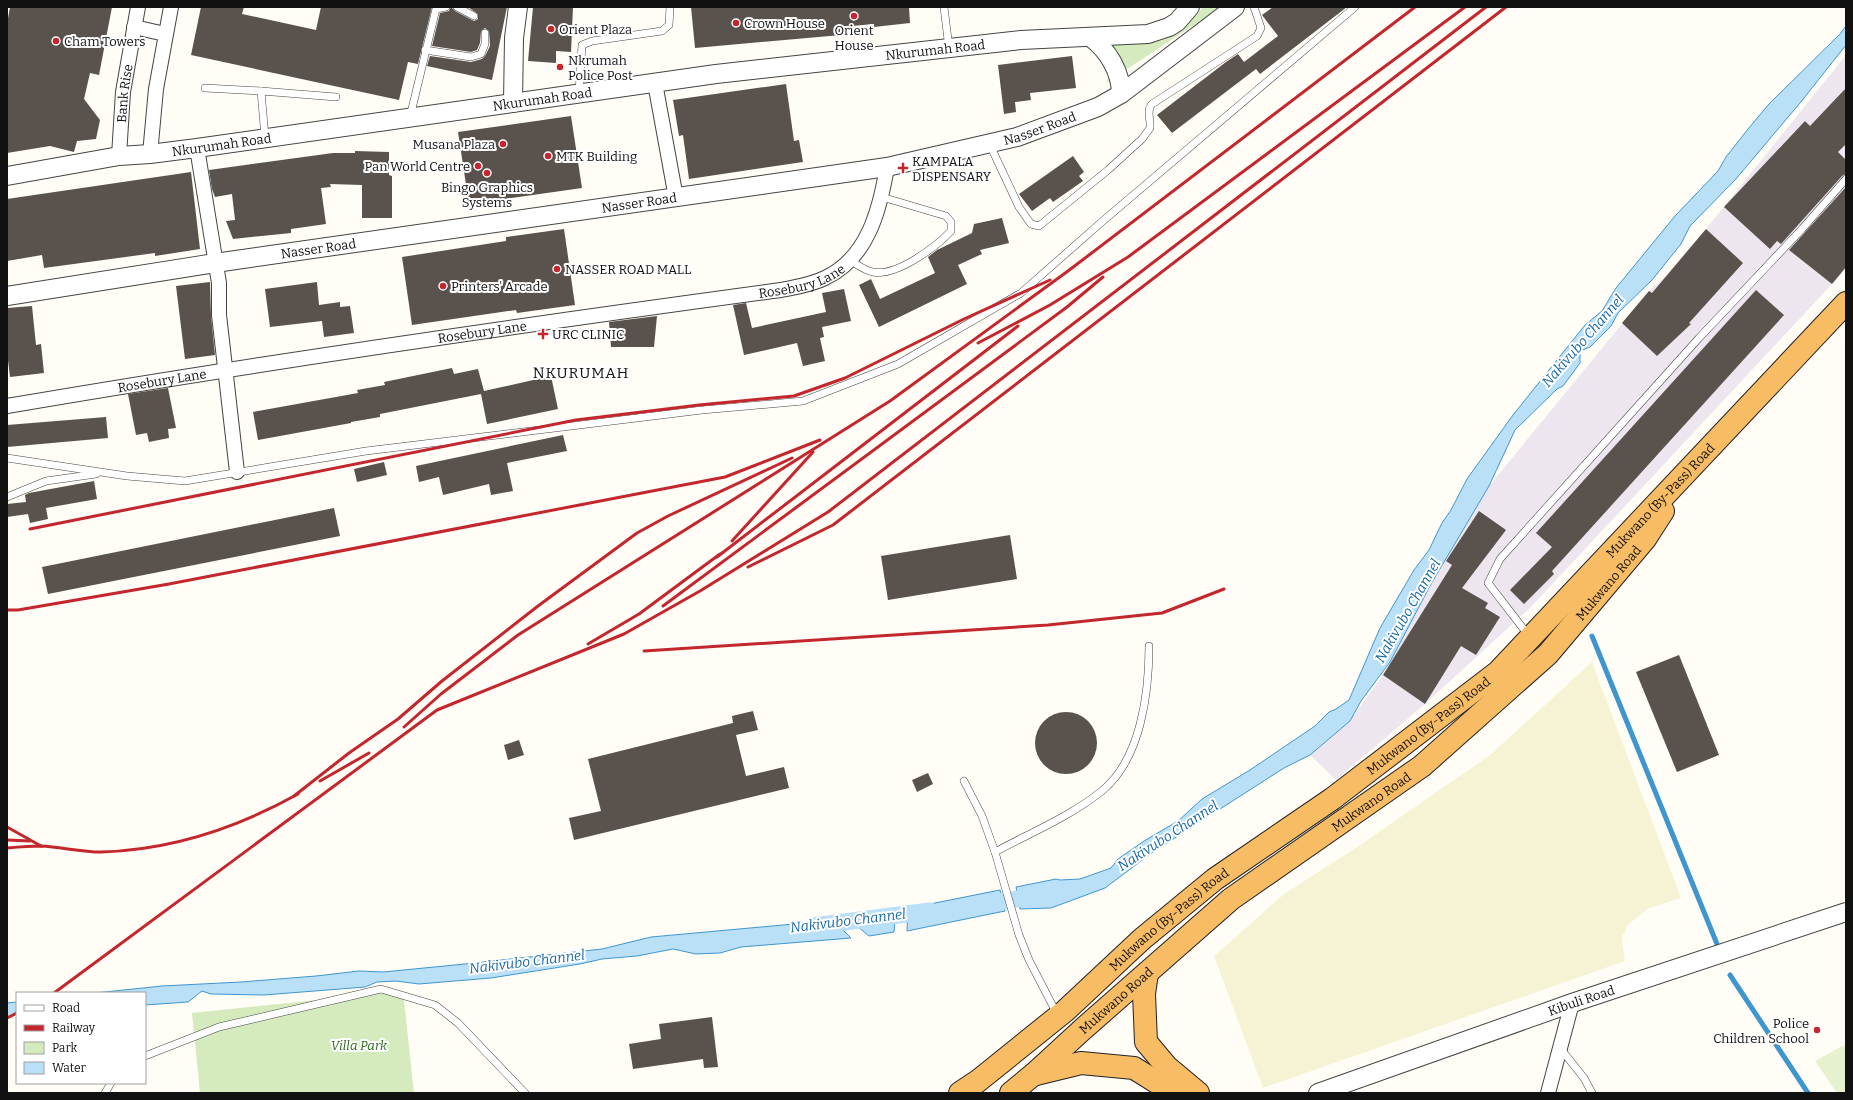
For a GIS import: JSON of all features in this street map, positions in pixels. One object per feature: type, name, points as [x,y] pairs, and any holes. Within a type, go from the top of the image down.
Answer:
[{"type":"highway","name":"Mukwano (By-Pass) Road","points":[[960,1093],[978,1081],[1058,1016],[1142,940],[1215,879],[1332,799],[1498,672],[1846,303]]},
{"type":"highway","name":"Mukwano Road","points":[[1011,1093],[1231,899],[1422,766],[1548,654],[1645,539],[1689,469]]},
{"type":"highway","points":[[1147,973],[1144,994],[1146,1042],[1167,1067],[1198,1093]]},
{"type":"highway","points":[[1034,1074],[1081,1062],[1134,1068],[1174,1093]]},
{"type":"street","name":"Bank Rise","points":[[119,156],[123,92],[138,7]]},
{"type":"street","points":[[150,154],[156,89],[171,7]]},
{"type":"street","points":[[513,103],[514,38],[518,7]]},
{"type":"street","name":"Nkurumah Road","points":[[7,176],[119,156],[197,148],[265,137],[716,74],[1021,40],[1090,37],[1159,31],[1177,22],[1190,7]]},
{"type":"street","name":"Nasser Road","points":[[7,296],[215,263],[887,167],[990,144],[1017,137],[1098,107],[1121,94],[1234,7]]},
{"type":"street","points":[[134,27],[165,34]]},
{"type":"street","points":[[1090,37],[1104,50],[1115,68],[1120,81],[1121,94]]},
{"type":"street","points":[[655,83],[676,198]]},
{"type":"street","points":[[197,148],[219,283],[219,315],[237,472]]},
{"type":"street","name":"Rosebury Lane","points":[[7,406],[225,370],[573,318],[781,290],[808,284],[825,278],[841,269],[851,261],[859,251],[873,224],[882,197],[887,167]]},
{"type":"street","name":"Kibuli Road","points":[[1318,1093],[1572,1003],[1846,912]]},
{"type":"street","points":[[1548,1093],[1572,1003]]},
{"type":"lane","points":[[410,117],[436,9],[446,7]]},
{"type":"lane","points":[[457,7],[474,16]]},
{"type":"lane","points":[[579,94],[582,45],[592,41],[662,31],[669,25],[670,7]]},
{"type":"lane","points":[[944,7],[949,48]]},
{"type":"lane","points":[[990,144],[1019,207],[1031,224],[1039,226],[1105,173],[1142,139],[1150,128],[1149,107],[1152,104],[1257,36],[1261,28],[1254,7]]},
{"type":"lane","points":[[7,458],[104,473],[185,480],[374,450],[702,410],[803,401],[898,364],[1021,293],[1355,7]]},
{"type":"lane","points":[[425,50],[471,57],[480,54],[485,44],[485,33]]},
{"type":"lane","points":[[206,88],[336,97]]},
{"type":"lane","points":[[261,92],[265,137]]},
{"type":"lane","points":[[1531,637],[1488,583],[1500,559],[1699,338],[1802,229],[1846,179]]},
{"type":"lane","points":[[851,261],[874,272],[887,273],[903,266],[942,241],[951,231],[951,222],[946,216],[882,197]]},
{"type":"lane","points":[[7,498],[46,481],[104,473]]},
{"type":"lane","points":[[995,852],[1082,804],[1104,789],[1121,770],[1138,734],[1146,694],[1149,646]]},
{"type":"lane","points":[[964,781],[982,816],[995,852],[1018,935],[1029,960],[1058,1016]]},
{"type":"lane","points":[[146,1056],[219,1027],[381,989],[435,1005],[458,1023],[525,1093]]},
{"type":"lane","points":[[1560,1048],[1584,1078],[1592,1093]]},
{"type":"lane","points":[[105,1093],[110,1084]]},
{"type":"shaded area","points":[[1846,55],[1846,269],[1531,607],[1425,704],[1336,780],[1310,755],[1350,721],[1383,675],[1431,584],[1489,486],[1649,291],[1666,276],[1706,229]]},
{"type":"shaded area","points":[[1592,662],[1681,898],[1647,909],[1628,925],[1622,937],[1625,961],[1263,1088],[1214,956],[1284,894],[1360,845],[1490,755]]},
{"type":"green space","points":[[1203,7],[1221,7],[1106,83],[1110,74],[1105,42],[1145,43],[1160,41],[1186,25]]},
{"type":"green space","name":"Villa Park","points":[[403,991],[414,1093],[200,1093],[192,1013]]},
{"type":"green space","points":[[1846,1044],[1846,1093],[1837,1093],[1815,1061]]},
{"type":"water","points":[[1846,26],[1846,45],[1800,103],[1735,180],[1690,226],[1681,244],[1652,280],[1618,313],[1611,326],[1590,347],[1580,351],[1580,363],[1563,386],[1557,389],[1515,430],[1489,486],[1431,584],[1390,662],[1361,701],[1350,721],[1310,755],[1284,768],[1153,852],[1105,888],[1051,908],[1020,909],[1016,887],[1056,879],[1080,879],[1111,868],[1118,859],[1144,841],[1178,821],[1202,799],[1250,770],[1315,726],[1329,712],[1349,700],[1380,628],[1414,570],[1429,550],[1442,523],[1451,510],[1467,479],[1513,415],[1585,325],[1602,311],[1616,288],[1675,216],[1718,171],[1726,157],[1769,104],[1840,34]]},
{"type":"water","points":[[1000,890],[1005,911],[907,931],[908,906],[925,905]]},
{"type":"water","points":[[896,908],[894,932],[869,936],[845,916]]},
{"type":"water","points":[[832,919],[851,938],[741,947],[720,953],[696,954],[673,949],[637,956],[602,959],[580,964],[491,978],[419,984],[396,981],[377,982],[365,987],[264,995],[211,994],[202,991],[188,1002],[146,1005],[146,992],[105,992],[162,986],[316,976],[359,971],[383,972],[465,964],[602,949],[651,937],[805,923]]},
{"type":"water","points":[[16,1002],[16,1012],[7,1019],[7,1003]]},
{"type":"building","points":[[10,7],[112,7],[99,75],[90,73],[84,99],[100,120],[96,139],[77,141],[74,152],[50,146],[7,153],[7,24]]},
{"type":"building","points":[[201,7],[244,7],[242,14],[316,30],[321,7],[432,7],[418,64],[408,62],[399,100],[191,55]]},
{"type":"building","points":[[451,7],[455,11],[474,21],[478,19],[478,14],[468,7],[507,7],[492,80],[427,66],[430,56],[471,62],[482,59],[490,46],[489,31],[485,28],[481,31],[480,43],[477,50],[471,52],[432,46],[440,13],[449,11]]},
{"type":"building","name":"Orient Plaza","points":[[533,7],[573,7],[571,52],[556,51],[556,63],[528,61]]},
{"type":"building","points":[[691,7],[909,7],[910,23],[874,27],[874,24],[840,27],[841,35],[695,48]]},
{"type":"building","points":[[1273,7],[1347,7],[1260,74],[1256,69],[1172,133],[1157,115],[1238,54],[1244,62],[1278,36],[1262,15]]},
{"type":"building","points":[[1072,56],[1076,88],[1030,93],[1031,100],[1015,102],[1016,112],[1004,114],[998,65]]},
{"type":"building","points":[[786,84],[794,141],[799,140],[803,162],[689,179],[683,135],[679,136],[673,100]]},
{"type":"building","points":[[1846,88],[1846,144],[1838,152],[1846,160],[1846,174],[1842,176],[1781,244],[1777,241],[1770,249],[1724,207],[1805,121],[1810,126]]},
{"type":"building","points":[[571,116],[582,188],[469,204],[458,132]]},
{"type":"building","points":[[355,151],[389,152],[389,175],[392,176],[392,218],[362,218],[362,185],[330,184],[331,187],[321,188],[326,224],[291,229],[291,233],[233,239],[226,221],[235,220],[232,194],[215,197],[209,170],[333,153],[355,153]]},
{"type":"building","points":[[1073,156],[1084,172],[1079,176],[1083,181],[1053,202],[1050,198],[1032,211],[1019,194]]},
{"type":"building","points":[[191,172],[200,249],[155,256],[155,253],[44,268],[42,255],[7,261],[7,199]]},
{"type":"building","points":[[1846,187],[1846,267],[1832,284],[1789,250]]},
{"type":"building","points":[[1002,218],[1009,243],[980,250],[982,254],[958,265],[967,284],[879,327],[859,285],[871,279],[880,299],[935,273],[928,257],[937,250],[972,233],[974,224]]},
{"type":"building","points":[[564,229],[575,305],[517,313],[516,310],[412,325],[402,257],[506,241],[506,237]]},
{"type":"building","points":[[1706,229],[1743,263],[1689,323],[1691,324],[1657,356],[1622,323],[1649,291],[1652,293]]},
{"type":"building","points":[[210,282],[211,316],[215,355],[185,359],[176,286]]},
{"type":"building","points":[[317,282],[319,305],[340,302],[340,307],[350,306],[354,333],[324,337],[322,321],[270,327],[265,289]]},
{"type":"building","points":[[844,289],[851,321],[822,327],[824,337],[820,338],[825,361],[803,366],[797,343],[744,355],[733,305],[746,303],[752,328],[826,312],[822,293]]},
{"type":"building","points":[[1756,290],[1784,315],[1552,571],[1554,574],[1524,604],[1510,590],[1552,547],[1536,533]]},
{"type":"building","points":[[32,306],[36,345],[41,344],[44,373],[10,377],[7,352],[7,308]]},
{"type":"building","points":[[657,316],[654,347],[611,347],[609,322]]},
{"type":"building","points":[[452,368],[454,374],[478,369],[484,391],[551,376],[558,409],[487,424],[481,394],[380,414],[380,417],[351,423],[258,440],[253,412],[358,393],[357,390],[385,385],[384,382]]},
{"type":"building","points":[[168,388],[176,428],[168,429],[169,438],[149,442],[147,433],[136,435],[128,394]]},
{"type":"building","points":[[106,417],[108,438],[7,447],[7,425]]},
{"type":"building","points":[[563,435],[567,451],[507,463],[513,491],[491,495],[489,484],[443,495],[439,477],[419,482],[416,466]]},
{"type":"building","points":[[384,462],[387,475],[357,482],[354,469]]},
{"type":"building","points":[[94,481],[97,499],[46,508],[48,519],[30,523],[28,514],[7,517],[7,504],[26,502],[25,495],[29,493]]},
{"type":"building","points":[[334,508],[340,536],[48,594],[42,567]]},
{"type":"building","points":[[1479,511],[1506,530],[1462,588],[1488,603],[1485,608],[1500,617],[1476,655],[1461,646],[1425,704],[1383,675],[1452,565],[1446,561]]},
{"type":"building","points":[[1010,535],[1017,579],[888,600],[881,556]]},
{"type":"building","points":[[1679,655],[1719,755],[1677,772],[1636,672]]},
{"type":"building","points":[[753,711],[758,730],[736,735],[746,776],[784,767],[789,788],[574,840],[569,818],[601,811],[588,759],[733,723],[732,716]]},
{"type":"building","points":[[1066,712],[1083,717],[1088,721],[1092,726],[1097,743],[1092,760],[1088,765],[1083,769],[1066,774],[1049,769],[1044,765],[1040,760],[1035,743],[1040,726],[1044,721],[1049,717]]},
{"type":"building","points":[[519,740],[524,755],[508,760],[504,745]]},
{"type":"building","points":[[928,773],[933,784],[917,792],[912,780]]},
{"type":"building","points":[[712,1017],[718,1067],[704,1068],[703,1059],[633,1069],[629,1044],[661,1039],[659,1024]]},
{"type":"waterway","points":[[1592,636],[1717,944]]},
{"type":"waterway","name":"Nakivubo Channel","points":[[980,905],[1041,895]]},
{"type":"waterway","name":"Nakivubo Channel","points":[[813,926],[930,911]]},
{"type":"waterway","points":[[1730,975],[1808,1093]]},
{"type":"railway","points":[[404,727],[441,694],[518,635],[890,401],[1068,271],[1415,7]]},
{"type":"railway","points":[[978,343],[1050,305],[1128,257],[1465,7]]},
{"type":"railway","points":[[55,992],[437,710],[624,634],[700,591],[828,512],[1486,7]]},
{"type":"railway","points":[[748,567],[833,525],[1506,7]]},
{"type":"railway","points":[[663,606],[1067,307],[1103,277]]},
{"type":"railway","points":[[30,529],[576,420],[699,405],[794,396],[845,378],[964,319],[1050,280]]},
{"type":"railway","points":[[717,557],[1018,326]]},
{"type":"railway","points":[[7,610],[18,610],[169,584],[725,477],[820,440]]},
{"type":"railway","points":[[732,541],[813,452]]},
{"type":"railway","points":[[294,796],[349,753],[398,719],[442,681],[538,606],[637,533],[668,516],[792,458]]},
{"type":"railway","points":[[588,644],[639,614],[720,554]]},
{"type":"railway","points":[[644,651],[1048,625],[1162,613],[1224,589]]},
{"type":"railway","points":[[320,781],[369,753]]},
{"type":"railway","points":[[7,848],[41,846],[101,852],[153,847],[178,842],[228,827],[298,794]]},
{"type":"railway","points":[[7,827],[41,846]]},
{"type":"railway","points":[[7,840],[30,841]]},
{"type":"railway","points":[[7,1018],[16,1014]]},
{"type":"place","name":"Orient House","points":[[854,16]]},
{"type":"place","name":"Crown House","points":[[736,23]]},
{"type":"place","name":"Orient Plaza","points":[[551,29]]},
{"type":"place","name":"Cham Towers","points":[[56,41]]},
{"type":"place","name":"Nkrumah Police Post","points":[[560,67]]},
{"type":"place","name":"Musana Plaza","points":[[503,144]]},
{"type":"place","name":"MTK Building","points":[[548,156]]},
{"type":"place","name":"Pan World Centre","points":[[478,166]]},
{"type":"place","name":"KAMPALA DISPENSARY","points":[[903,168]]},
{"type":"place","name":"Bingo Graphics Systems","points":[[487,173]]},
{"type":"place","name":"NASSER ROAD MALL","points":[[557,269]]},
{"type":"place","name":"Printers' Arcade","points":[[443,286]]},
{"type":"place","name":"URC CLINIC","points":[[543,334]]},
{"type":"place","name":"Police Children School","points":[[1817,1030]]},
{"type":"district","name":"NKURUMAH","points":[[581,373]]}]
